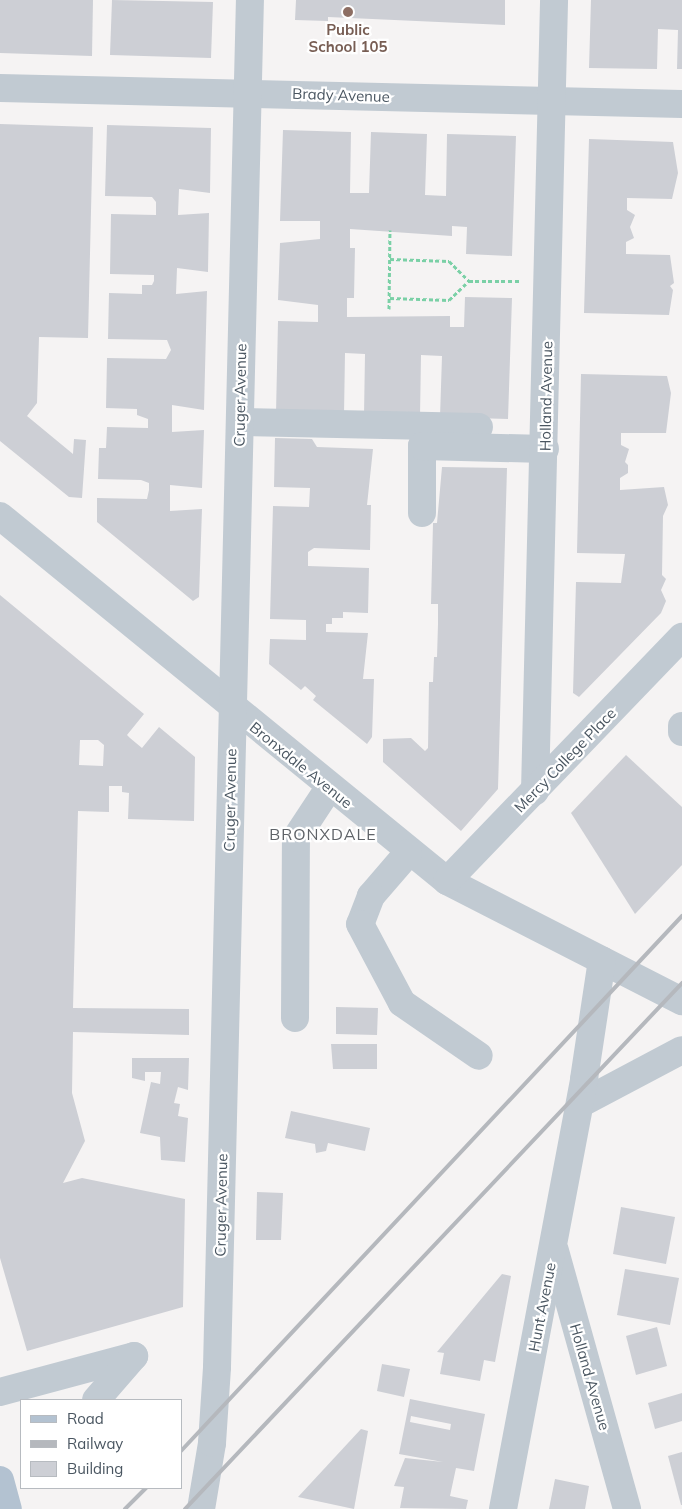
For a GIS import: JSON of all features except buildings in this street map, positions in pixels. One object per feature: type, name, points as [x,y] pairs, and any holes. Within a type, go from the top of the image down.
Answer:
[{"type":"main road","points":[[0,1480],[8,1509]]},
{"type":"street","name":"Cruger Avenue","points":[[201,1509],[212,1443],[217,1367],[250,0]]},
{"type":"street","name":"Holland Avenue","points":[[535,791],[545,449],[554,0]]},
{"type":"street","name":"Brady Avenue","points":[[0,88],[682,104]]},
{"type":"street","points":[[240,422],[479,427]]},
{"type":"street","points":[[422,513],[422,446],[545,449]]},
{"type":"street","name":"Bronxdale Avenue","points":[[0,516],[232,709],[408,853],[447,882],[682,1001]]},
{"type":"street","name":"Mercy College Place","points":[[447,882],[682,637]]},
{"type":"street","points":[[682,726],[682,732]]},
{"type":"street","points":[[295,1018],[296,838],[329,788]]},
{"type":"street","points":[[408,853],[371,896],[360,924],[402,1003],[479,1056]]},
{"type":"street","name":"Hunt Avenue","points":[[503,1509],[580,1104],[602,960]]},
{"type":"street","points":[[580,1104],[682,1050]]},
{"type":"street","name":"Holland Avenue","points":[[554,1245],[627,1509]]},
{"type":"street","points":[[0,1392],[134,1356],[97,1399]]},
{"type":"path","points":[[389,309],[390,230]]},
{"type":"path","points":[[390,259],[449,261],[469,281]]},
{"type":"path","points":[[390,298],[449,300],[469,281],[548,282]]},
{"type":"railway","points":[[182,1450],[682,916]]},
{"type":"railway","points":[[185,1509],[682,983]]},
{"type":"railway","points":[[125,1509],[145,1489]]},
{"type":"place","name":"Public School 105","points":[[348,12]]},
{"type":"district","name":"BRONXDALE","points":[[323,834]]}]
